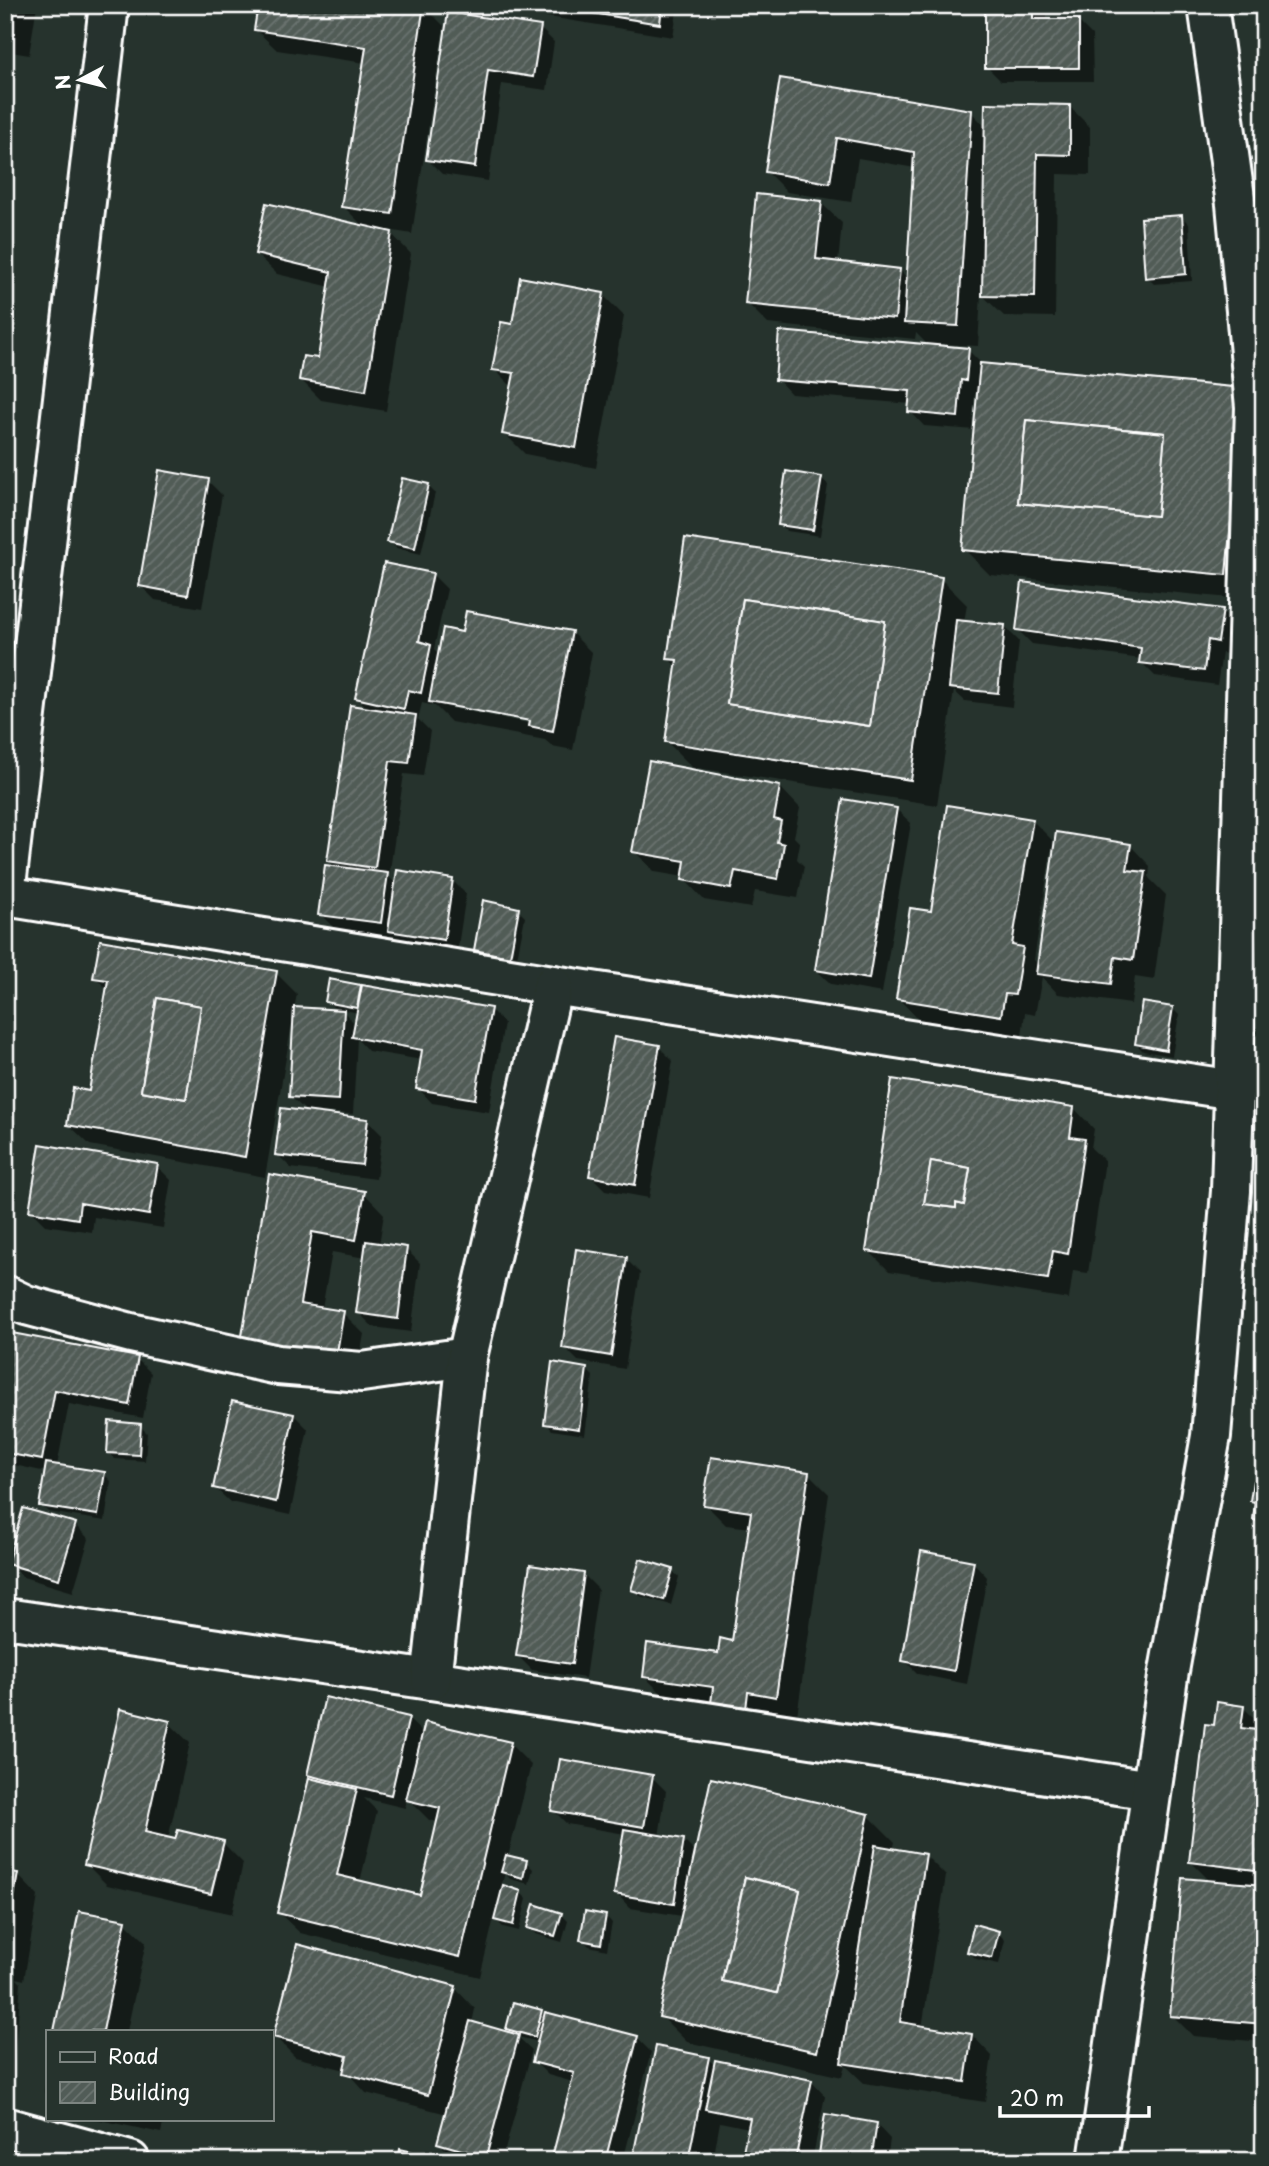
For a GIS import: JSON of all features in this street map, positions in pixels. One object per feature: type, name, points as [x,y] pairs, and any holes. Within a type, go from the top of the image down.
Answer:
[{"type":"street","points":[[109,5],[5,895],[554,985],[1234,1090]]},
{"type":"street","points":[[1098,2161],[1151,1790],[1211,1436],[1231,1191],[1234,1090],[1254,745],[1255,407],[1250,203],[1208,5]]},
{"type":"street","points":[[431,1680],[467,1357],[554,985]]},
{"type":"street","points":[[5,1295],[26,1305],[131,1334],[278,1365],[362,1371],[467,1357]]},
{"type":"street","points":[[5,1618],[1151,1790]]},
{"type":"street","points":[[11,2139],[130,2161]]},
{"type":"building","points":[[5,5],[14,5],[9,35],[5,34]]},
{"type":"building","points":[[258,5],[424,5],[392,214],[341,207],[366,47],[254,30]]},
{"type":"building","points":[[543,5],[662,5],[660,24]]},
{"type":"building","points":[[985,5],[1033,5],[1033,19],[1079,19],[1079,68],[985,68]]},
{"type":"building","points":[[448,12],[541,26],[533,77],[488,70],[475,167],[426,160]]},
{"type":"building","points":[[780,78],[972,110],[958,326],[904,323],[914,152],[837,138],[830,183],[765,172]]},
{"type":"building","points":[[985,103],[1070,105],[1070,155],[1037,154],[1035,297],[982,296]]},
{"type":"building","points":[[756,194],[822,201],[816,259],[900,269],[895,319],[745,304]]},
{"type":"building","points":[[266,203],[392,232],[366,391],[299,380],[303,356],[318,358],[331,272],[255,254]]},
{"type":"building","points":[[1182,215],[1186,274],[1145,278],[1141,218]]},
{"type":"building","points":[[520,277],[604,293],[576,448],[502,434],[514,373],[492,370],[501,322],[512,324]]},
{"type":"building","points":[[779,331],[969,348],[966,381],[961,380],[958,417],[908,412],[910,391],[775,380]]},
{"type":"building","points":[[980,363],[1243,388],[1226,575],[962,550]],"holes":[[[1026,420],[1165,433],[1157,516],[1018,503]]]},
{"type":"building","points":[[1026,420],[1165,433],[1157,516],[1018,503]]},
{"type":"building","points":[[159,470],[209,479],[188,595],[139,586]]},
{"type":"building","points":[[786,471],[822,477],[813,530],[778,525]]},
{"type":"building","points":[[402,478],[429,484],[415,548],[387,542]]},
{"type":"building","points":[[685,538],[942,577],[911,780],[665,742],[677,660],[667,659]],"holes":[[[743,599],[885,621],[870,726],[727,704]]]},
{"type":"building","points":[[384,563],[433,573],[419,641],[431,645],[421,693],[408,690],[404,709],[355,698]]},
{"type":"building","points":[[1022,582],[1223,609],[1218,642],[1208,640],[1204,671],[1139,663],[1141,648],[1016,630]]},
{"type":"building","points":[[743,599],[885,621],[870,726],[727,704]]},
{"type":"building","points":[[466,611],[572,631],[553,731],[529,726],[530,721],[429,702],[443,628],[462,632]]},
{"type":"building","points":[[956,620],[1005,625],[998,693],[949,688]]},
{"type":"building","points":[[350,705],[416,715],[409,763],[390,761],[375,868],[327,861]]},
{"type":"building","points":[[649,761],[780,786],[774,819],[781,821],[777,842],[784,844],[778,879],[735,871],[731,889],[682,880],[685,861],[632,852]]},
{"type":"building","points":[[843,799],[897,808],[869,979],[815,970]]},
{"type":"building","points":[[947,805],[1033,819],[1012,945],[1023,947],[1015,995],[1005,994],[1001,1016],[896,999],[910,908],[931,911]]},
{"type":"building","points":[[1056,832],[1131,844],[1127,870],[1146,872],[1133,960],[1115,957],[1111,984],[1036,974]]},
{"type":"building","points":[[325,865],[388,873],[381,923],[318,915]]},
{"type":"building","points":[[397,870],[453,879],[444,940],[388,931]]},
{"type":"building","points":[[483,900],[519,908],[510,957],[474,950]]},
{"type":"building","points":[[100,940],[277,971],[245,1157],[67,1125],[73,1088],[89,1091],[108,980],[93,978]],"holes":[[[157,998],[201,1006],[186,1099],[141,1091]]]},
{"type":"building","points":[[329,979],[361,985],[357,1008],[325,1002]]},
{"type":"building","points":[[362,985],[491,1008],[475,1099],[416,1089],[422,1050],[352,1037]]},
{"type":"building","points":[[157,998],[201,1006],[186,1099],[141,1091]]},
{"type":"building","points":[[1142,1002],[1173,1007],[1166,1050],[1135,1044]]},
{"type":"building","points":[[294,1007],[344,1010],[339,1100],[289,1097]]},
{"type":"building","points":[[614,1037],[660,1045],[635,1185],[589,1176]]},
{"type":"building","points":[[892,1079],[1074,1107],[1070,1137],[1085,1139],[1068,1254],[1053,1251],[1048,1279],[866,1251]],"holes":[[[931,1161],[970,1168],[964,1205],[956,1203],[956,1208],[924,1204]]]},
{"type":"building","points":[[281,1108],[368,1119],[362,1165],[275,1155]]},
{"type":"building","points":[[40,1144],[158,1164],[149,1215],[80,1203],[78,1219],[29,1211]]},
{"type":"building","points":[[931,1161],[970,1168],[964,1205],[956,1203],[956,1208],[924,1204]]},
{"type":"building","points":[[269,1174],[365,1191],[356,1240],[312,1232],[300,1304],[344,1311],[336,1358],[241,1342]]},
{"type":"building","points":[[366,1241],[407,1247],[398,1319],[356,1313]]},
{"type":"building","points":[[576,1249],[627,1257],[611,1356],[562,1348]]},
{"type":"building","points":[[12,1333],[138,1357],[129,1405],[55,1390],[42,1460],[5,1453],[5,1372]]},
{"type":"building","points":[[552,1362],[587,1368],[579,1429],[544,1424]]},
{"type":"building","points":[[232,1401],[294,1414],[276,1502],[213,1488]]},
{"type":"building","points":[[109,1421],[141,1424],[139,1455],[107,1453]]},
{"type":"building","points":[[711,1457],[809,1472],[776,1697],[748,1692],[746,1709],[711,1703],[713,1687],[643,1677],[647,1643],[718,1653],[720,1638],[732,1641],[751,1512],[703,1505]]},
{"type":"building","points":[[46,1463],[105,1472],[98,1515],[39,1506]]},
{"type":"building","points":[[1253,1481],[1264,1483],[1264,1522],[1253,1520],[1255,1502],[1250,1501]]},
{"type":"building","points":[[23,1508],[76,1523],[59,1579],[7,1564]]},
{"type":"building","points":[[921,1551],[974,1561],[954,1671],[902,1661]]},
{"type":"building","points":[[640,1559],[673,1569],[664,1600],[631,1590]]},
{"type":"building","points":[[530,1565],[584,1573],[572,1664],[516,1656]]},
{"type":"building","points":[[325,1697],[409,1717],[391,1795],[307,1775]]},
{"type":"building","points":[[1217,1702],[1244,1706],[1241,1728],[1264,1731],[1264,1871],[1189,1862],[1205,1724],[1214,1725]]},
{"type":"building","points":[[120,1709],[170,1721],[145,1832],[175,1839],[178,1830],[224,1841],[211,1894],[84,1865]]},
{"type":"building","points":[[425,1722],[511,1742],[460,1957],[277,1913],[309,1778],[357,1789],[337,1875],[420,1895],[440,1808],[406,1800]]},
{"type":"building","points":[[560,1759],[653,1775],[644,1827],[551,1811]]},
{"type":"building","points":[[711,1778],[869,1814],[817,2052],[659,2017]],"holes":[[[745,1877],[800,1890],[777,1993],[722,1981]]]},
{"type":"building","points":[[624,1829],[684,1839],[674,1904],[614,1894]]},
{"type":"building","points":[[875,1845],[926,1854],[900,2022],[972,2034],[965,2082],[841,2063]]},
{"type":"building","points":[[506,1855],[527,1860],[523,1878],[501,1872]]},
{"type":"building","points":[[5,1871],[18,1873],[5,1950]]},
{"type":"building","points":[[745,1877],[800,1890],[777,1993],[722,1981]]},
{"type":"building","points":[[1182,1878],[1264,1885],[1264,2024],[1170,2016]]},
{"type":"building","points":[[503,1885],[521,1891],[513,1925],[494,1920]]},
{"type":"building","points":[[534,1904],[562,1913],[555,1936],[527,1928]]},
{"type":"building","points":[[79,1911],[126,1920],[103,2030],[54,2030]]},
{"type":"building","points":[[585,1911],[606,1915],[601,1944],[580,1940]]},
{"type":"building","points":[[974,1924],[999,1931],[992,1958],[967,1952]]},
{"type":"building","points":[[297,1944],[456,1986],[428,2095],[343,2073],[347,2056],[273,2037]]},
{"type":"building","points":[[513,2002],[542,2010],[535,2037],[506,2029]]},
{"type":"building","points":[[545,2012],[638,2036],[605,2161],[551,2161],[574,2073],[532,2062]]},
{"type":"building","points":[[470,2021],[519,2035],[486,2157],[437,2143]]},
{"type":"building","points":[[656,2046],[709,2057],[688,2161],[632,2161]]},
{"type":"building","points":[[715,2060],[812,2080],[795,2161],[741,2161],[750,2118],[705,2109]]},
{"type":"building","points":[[825,2114],[877,2123],[871,2161],[818,2161]]},
{"type":"building","points":[[400,2149],[430,2156],[429,2161],[398,2161]]}]
